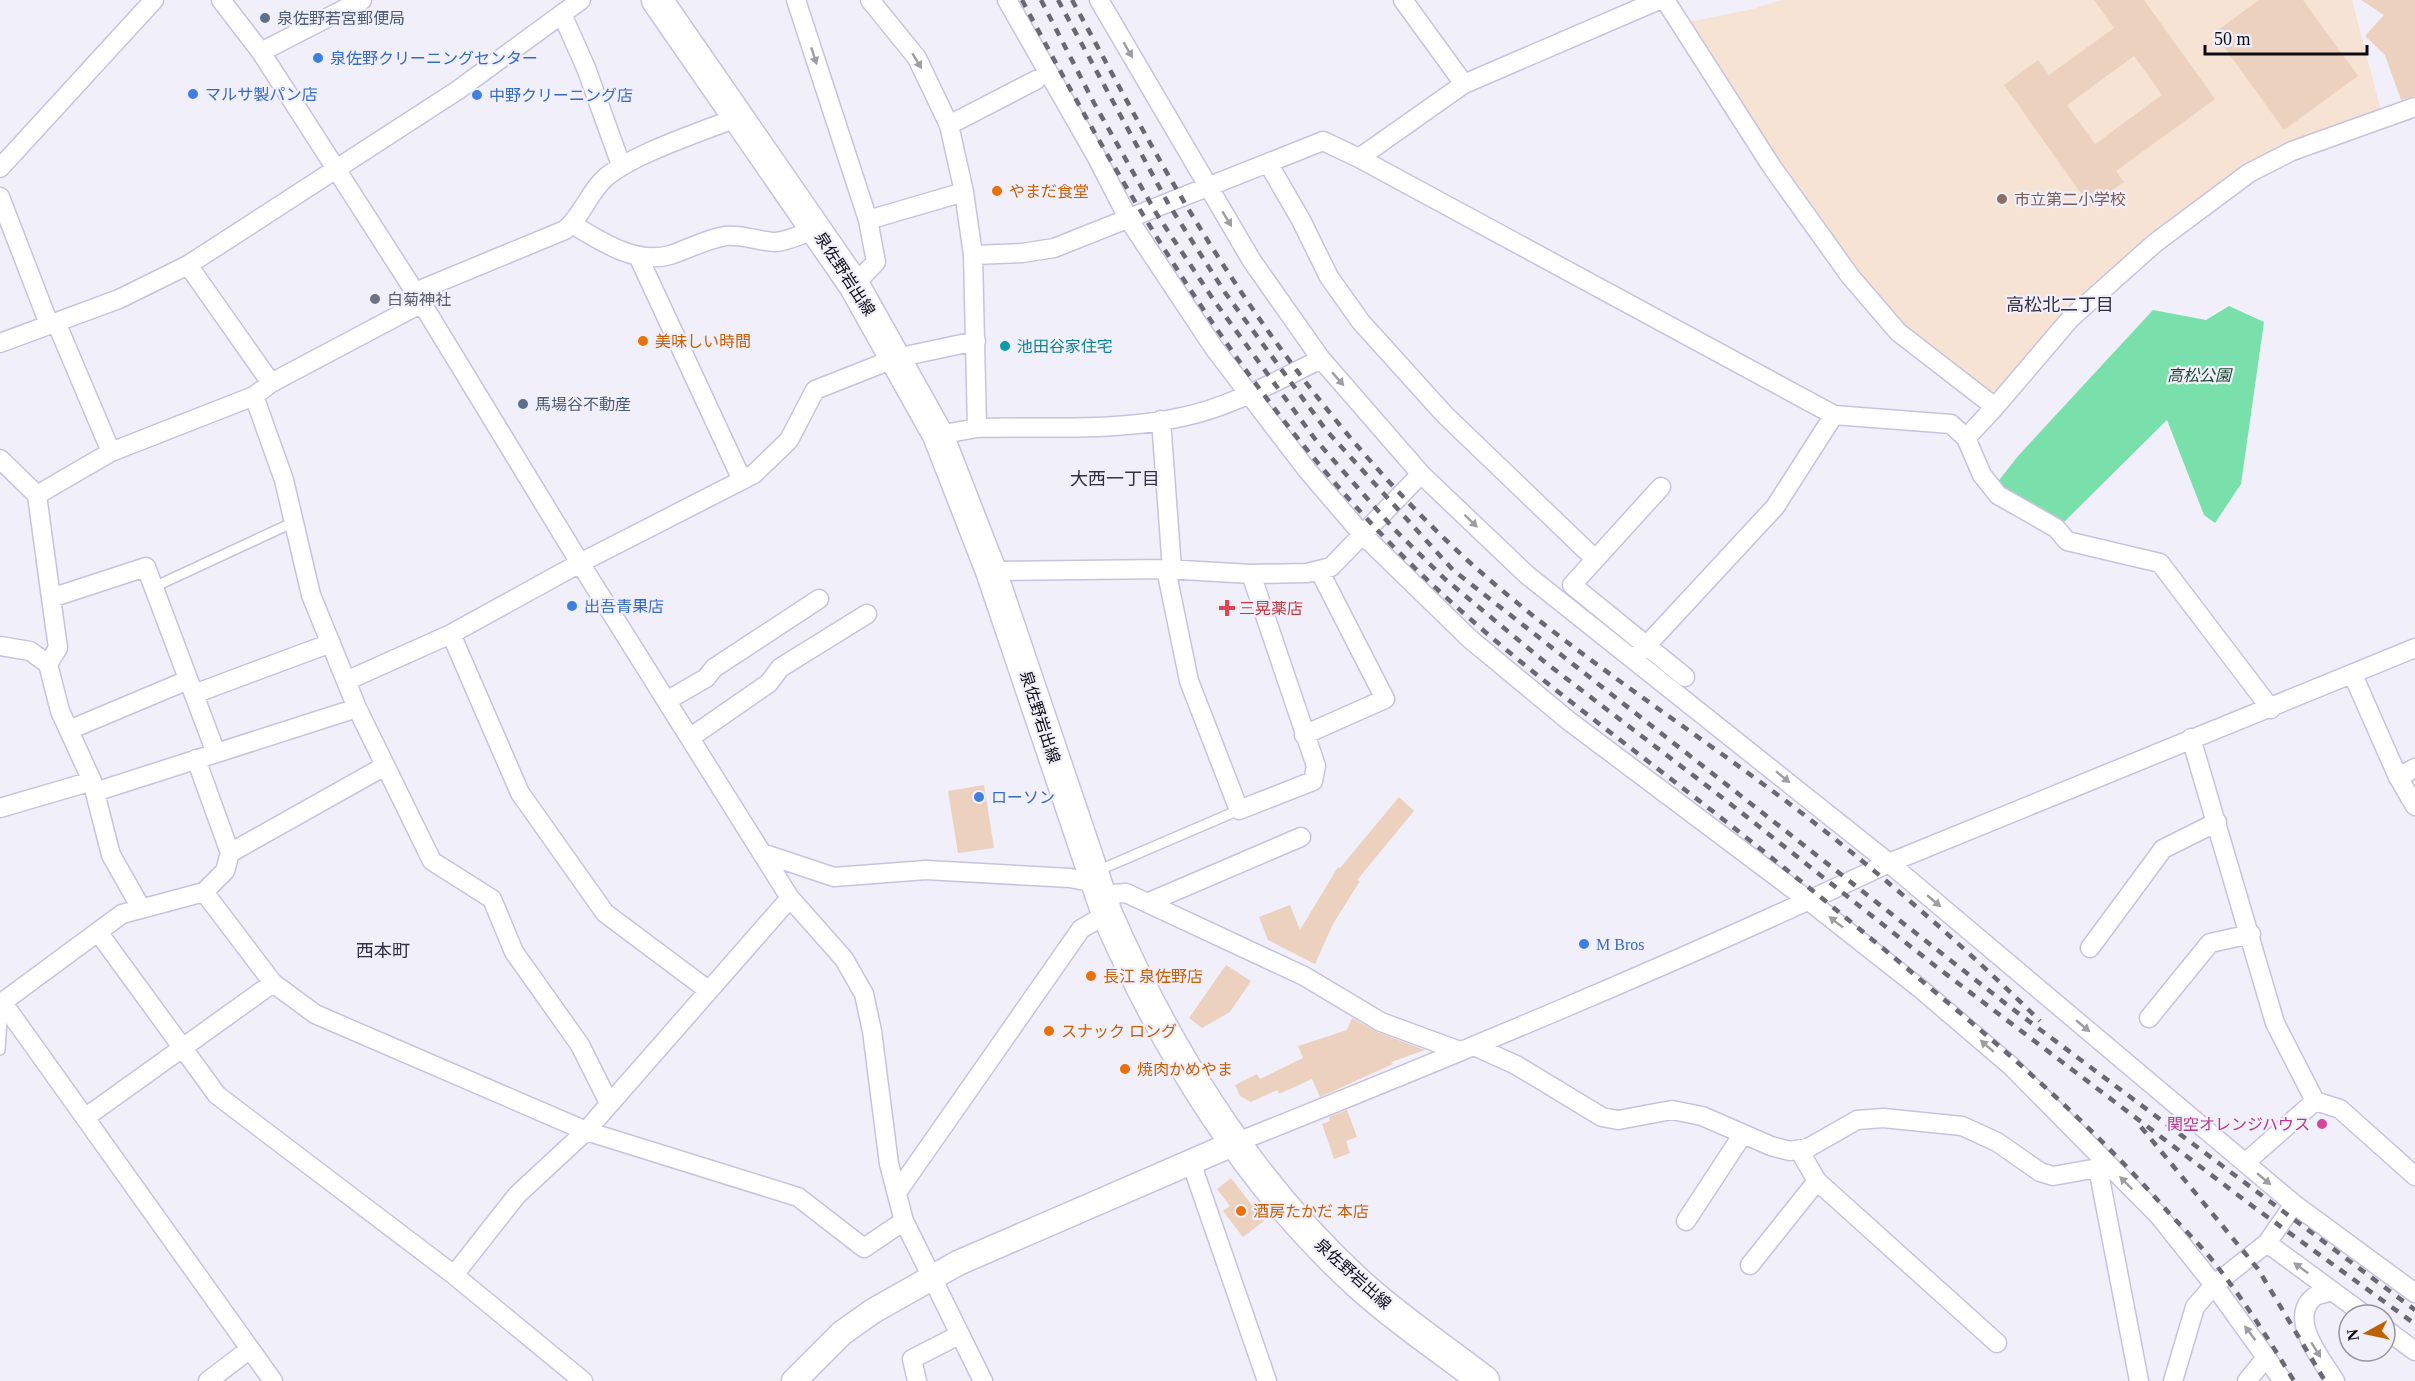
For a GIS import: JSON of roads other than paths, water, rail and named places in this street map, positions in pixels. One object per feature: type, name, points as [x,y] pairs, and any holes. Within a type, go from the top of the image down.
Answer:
[{"type":"main road","name":"泉佐野岩出線","points":[[657,0],[854,285],[938,435],[991,571],[1099,892],[1127,960],[1185,1067],[1235,1143],[1275,1196],[1360,1285],[1484,1381]]},
{"type":"street","points":[[0,168],[154,0]]},
{"type":"street","points":[[220,0],[261,52],[419,298],[580,563],[790,898],[844,959],[864,994],[872,1031],[889,1164],[904,1221],[983,1381]]},
{"type":"street","points":[[261,52],[362,0]]},
{"type":"street","points":[[796,0],[868,220],[876,262],[854,285]]},
{"type":"street","points":[[870,0],[917,58],[949,125],[964,192],[973,255],[977,428]]},
{"type":"street","points":[[1007,0],[1095,154],[1129,220],[1214,348],[1307,470],[1362,534],[1470,639],[1569,721],[1809,901],[1922,990],[2011,1066],[2100,1164],[2159,1216],[2214,1285],[2283,1381]]},
{"type":"street","points":[[1098,0],[1252,261],[1321,359],[1421,474],[1527,575],[1640,653],[1685,676]]},
{"type":"street","points":[[1359,158],[1464,84],[1659,0]]},
{"type":"street","points":[[1665,0],[1772,167],[1850,276],[1898,332],[1995,407]]},
{"type":"street","points":[[0,343],[118,299],[188,265],[458,90],[579,1]]},
{"type":"street","points":[[1408,2],[1464,84]]},
{"type":"street","points":[[562,14],[586,68],[621,165]]},
{"type":"street","points":[[949,125],[1036,80]]},
{"type":"street","points":[[1966,438],[2071,318],[2155,243],[2249,173],[2292,151],[2415,107]]},
{"type":"street","points":[[37,495],[111,452],[254,396],[271,383],[419,298],[565,230],[573,224],[602,181],[621,165],[738,117]]},
{"type":"street","points":[[973,255],[1022,253],[1054,248],[1323,141],[1359,158],[1834,415],[1951,424],[1966,438],[1982,475],[1998,495],[2056,528],[2067,541],[2160,562],[2271,709]]},
{"type":"street","points":[[1268,163],[1329,278],[1361,322],[1445,415],[1594,558]]},
{"type":"street","points":[[868,220],[964,192]]},
{"type":"street","points":[[0,197],[52,323],[111,452]]},
{"type":"street","points":[[573,224],[595,238],[638,256],[651,258],[669,255],[707,240],[729,236],[778,242],[816,229]]},
{"type":"street","points":[[638,256],[742,480]]},
{"type":"street","points":[[188,265],[271,383]]},
{"type":"street","points":[[346,681],[451,634],[580,563],[754,474],[789,440],[815,390],[896,358],[976,341]]},
{"type":"street","points":[[938,435],[977,428],[1128,424],[1182,417],[1250,394],[1321,359]]},
{"type":"street","points":[[254,396],[284,480],[311,595],[357,708],[432,861],[492,899],[514,952],[580,1045],[609,1103]]},
{"type":"street","points":[[1640,653],[1775,507],[1834,415]]},
{"type":"street","points":[[1161,420],[1169,569],[1189,681],[1239,810],[1313,781],[1316,766],[1251,574]]},
{"type":"street","points":[[0,459],[37,495],[58,648],[48,664]]},
{"type":"street","points":[[991,571],[1169,569],[1251,574],[1307,573],[1330,567],[1421,474]]},
{"type":"street","points":[[1661,487],[1594,558],[1572,585],[1640,653],[2245,1163],[2294,1204],[2415,1293]]},
{"type":"street","points":[[51,598],[146,567],[216,753]]},
{"type":"street","points":[[1304,735],[1385,699],[1319,570]]},
{"type":"street","points":[[668,700],[706,678],[714,668],[819,599]]},
{"type":"street","points":[[691,737],[769,683],[780,668],[867,614]]},
{"type":"street","points":[[451,634],[520,792],[605,913],[708,990]]},
{"type":"street","points":[[69,730],[191,687],[331,643]]},
{"type":"street","points":[[0,646],[30,651],[48,664],[60,711],[94,786],[111,855],[141,908]]},
{"type":"street","points":[[794,1381],[842,1333],[873,1311],[958,1263],[1235,1143],[1467,1048],[1809,901],[1889,863],[2191,738],[2271,709],[2415,648]]},
{"type":"street","points":[[2353,675],[2398,777],[2415,806]]},
{"type":"street","points":[[0,808],[196,759],[357,708]]},
{"type":"street","points":[[2191,738],[2251,934],[2275,1023],[2315,1101],[2340,1109],[2414,1174]]},
{"type":"street","points":[[196,759],[230,853],[225,871],[204,892],[122,914],[2,1004],[86,1117],[273,1381]]},
{"type":"street","points":[[230,853],[385,766]]},
{"type":"street","points":[[2398,777],[2415,768]]},
{"type":"street","points":[[2090,948],[2163,849],[2217,822]]},
{"type":"street","points":[[1147,903],[1301,837]]},
{"type":"street","points":[[762,853],[834,878],[926,870],[1070,878],[1099,892],[1126,893],[1304,976],[1381,1022],[1516,1065],[1602,1117],[1618,1119],[1672,1110],[1702,1116],[1771,1146],[1790,1151],[1808,1148],[1857,1120],[1884,1118],[1962,1126],[1997,1142],[2040,1172],[2052,1176],[2100,1164]]},
{"type":"street","points":[[204,892],[273,983],[315,1014],[586,1131],[798,1197],[864,1248],[904,1221]]},
{"type":"street","points":[[897,1191],[1081,929],[1099,892]]},
{"type":"street","points":[[454,1275],[517,1195],[586,1131],[790,898]]},
{"type":"street","points":[[98,932],[217,1095],[454,1275],[583,1381]]},
{"type":"street","points":[[2149,1018],[2210,943],[2251,934]]},
{"type":"street","points":[[86,1117],[273,983]]},
{"type":"street","points":[[2245,1163],[2315,1101]]},
{"type":"street","points":[[1686,1221],[1743,1134]]},
{"type":"street","points":[[1799,1150],[1817,1181],[1997,1343]]},
{"type":"street","points":[[1191,1162],[1267,1381]]},
{"type":"street","points":[[2100,1164],[2139,1381]]},
{"type":"street","points":[[1750,1265],[1817,1181]]},
{"type":"street","points":[[2173,1381],[2195,1307],[2214,1285],[2267,1243],[2294,1204]]},
{"type":"street","points":[[2267,1243],[2348,1303]]},
{"type":"street","points":[[2332,1291],[2314,1298],[2306,1310],[2304,1331],[2335,1381]]},
{"type":"street","points":[[916,1381],[912,1359],[959,1335]]},
{"type":"street","points":[[2397,1338],[2415,1352]]},
{"type":"street","points":[[208,1381],[250,1348]]},
{"type":"street","points":[[2247,1381],[2267,1356]]},
{"type":"lane","points":[[154,587],[294,522]]},
{"type":"lane","points":[[1099,892],[1239,810]]},
{"type":"lane","points":[[0,1050],[2,1004]]},
{"type":"railway","points":[[1022,0],[1109,158],[1156,236],[1206,312],[1258,387],[1314,458],[1373,526],[1437,589],[1493,638],[1839,912],[2060,1100],[2116,1155],[2208,1255],[2249,1310],[2294,1381]]},
{"type":"railway","points":[[1041,0],[1094,103],[1156,213],[1215,302],[1315,439],[1394,529],[1445,579],[1546,663],[1728,802],[1934,965],[2251,1205],[2415,1324]]},
{"type":"railway","points":[[1058,0],[1169,205],[1226,294],[1326,430],[1453,570],[2010,1007],[2415,1310]]},
{"type":"railway","points":[[1072,0],[1140,126],[1244,297],[1312,390],[1386,478],[1466,559],[1506,594],[1589,659],[1761,782],[1834,838],[1983,966],[2040,1021]]},
{"type":"railway","points":[[2141,1127],[2258,1269],[2325,1381]]},
{"type":"place","name":"泉佐野若宮郵便局","points":[[265,18]]},
{"type":"place","name":"泉佐野クリーニングセンター","points":[[318,58]]},
{"type":"place","name":"マルサ製パン店","points":[[193,94]]},
{"type":"place","name":"中野クリーニング店","points":[[477,95]]},
{"type":"place","name":"やまだ食堂","points":[[997,191]]},
{"type":"place","name":"市立第二小学校","points":[[2002,199]]},
{"type":"place","name":"白菊神社","points":[[375,299]]},
{"type":"place","name":"美味しい時間","points":[[643,341]]},
{"type":"place","name":"池田谷家住宅","points":[[1005,346]]},
{"type":"place","name":"馬場谷不動産","points":[[523,404]]},
{"type":"place","name":"出吾青果店","points":[[572,606]]},
{"type":"place","name":"三晃薬店","points":[[1227,608]]},
{"type":"place","name":"ローソン","points":[[979,797]]},
{"type":"place","name":"M Bros","points":[[1584,944]]},
{"type":"place","name":"長江 泉佐野店","points":[[1091,976]]},
{"type":"place","name":"スナック ロング","points":[[1049,1031]]},
{"type":"place","name":"焼肉かめやま","points":[[1125,1069]]},
{"type":"place","name":"関空オレンジハウス","points":[[2322,1124]]},
{"type":"place","name":"酒房たかだ 本店","points":[[1241,1211]]},
{"type":"district","name":"高松北二丁目","points":[[2060,305]]},
{"type":"district","name":"大西一丁目","points":[[1115,479]]},
{"type":"district","name":"西本町","points":[[383,951]]},
{"type":"park label","name":"高松公園","points":[[2199,375]]}]
